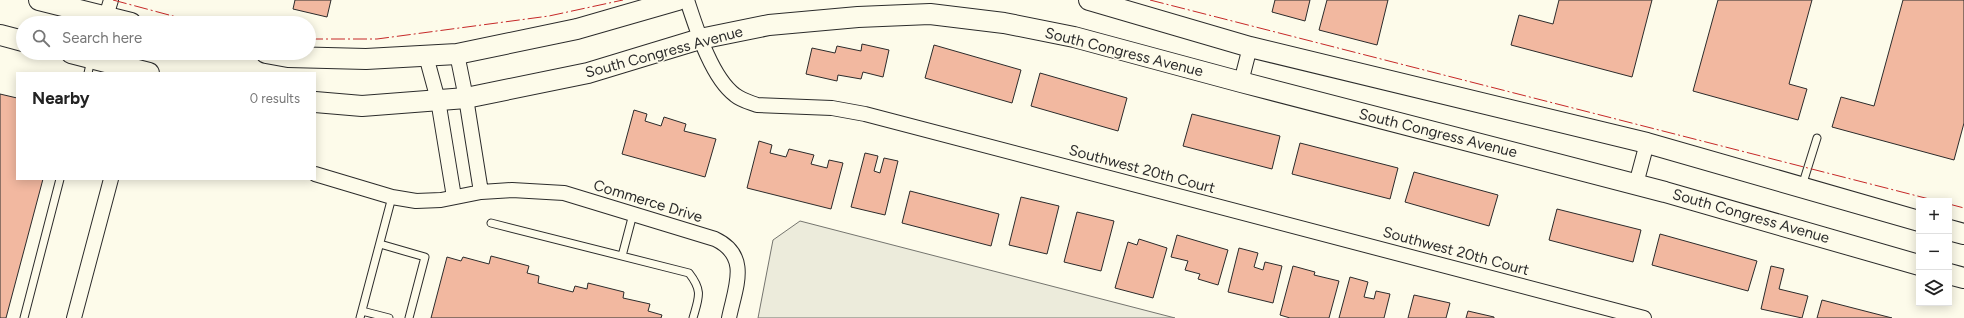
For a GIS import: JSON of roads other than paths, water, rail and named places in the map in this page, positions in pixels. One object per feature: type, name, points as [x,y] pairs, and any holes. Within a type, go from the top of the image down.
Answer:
[{"type":"main road","points":[[39,0],[107,13]]},
{"type":"main road","points":[[316,58],[358,59],[457,54],[577,29],[678,0]]},
{"type":"main road","points":[[1089,0],[1250,47],[1647,143],[1916,221]]},
{"type":"main road","name":"South Congress Avenue","points":[[316,102],[362,106],[466,98],[588,73],[700,39],[769,25],[858,17],[930,14],[1004,23],[1074,37],[1241,82],[1636,184],[1916,264]]},
{"type":"main road","points":[[0,35],[16,39]]},
{"type":"main road","points":[[91,61],[144,72]]},
{"type":"main road","points":[[1952,231],[1964,234]]},
{"type":"main road","points":[[1952,275],[1964,278]]},
{"type":"street","name":"Southwest 20th Court","points":[[687,0],[700,39],[726,87],[735,95],[757,105],[832,108],[865,114],[1644,318]]},
{"type":"street","points":[[1241,82],[1250,47]]},
{"type":"street","points":[[457,54],[466,98],[481,192]]},
{"type":"street","points":[[426,56],[438,100],[454,197]]},
{"type":"street","points":[[1636,184],[1647,143]]},
{"type":"street","name":"Commerce Drive","points":[[316,174],[392,197],[416,201],[454,197],[481,192],[512,190],[564,193],[715,239],[724,243],[732,251],[737,260],[738,271],[729,318]]},
{"type":"street","points":[[74,318],[111,180]]},
{"type":"lane","points":[[1802,188],[1817,138]]},
{"type":"lane","points":[[24,318],[60,180]]},
{"type":"lane","points":[[389,318],[361,314],[392,197]]},
{"type":"lane","points":[[622,256],[634,214]]},
{"type":"lane","points":[[491,223],[689,273],[698,285],[698,298],[693,318]]},
{"type":"lane","points":[[380,244],[425,257],[409,318]]}]
